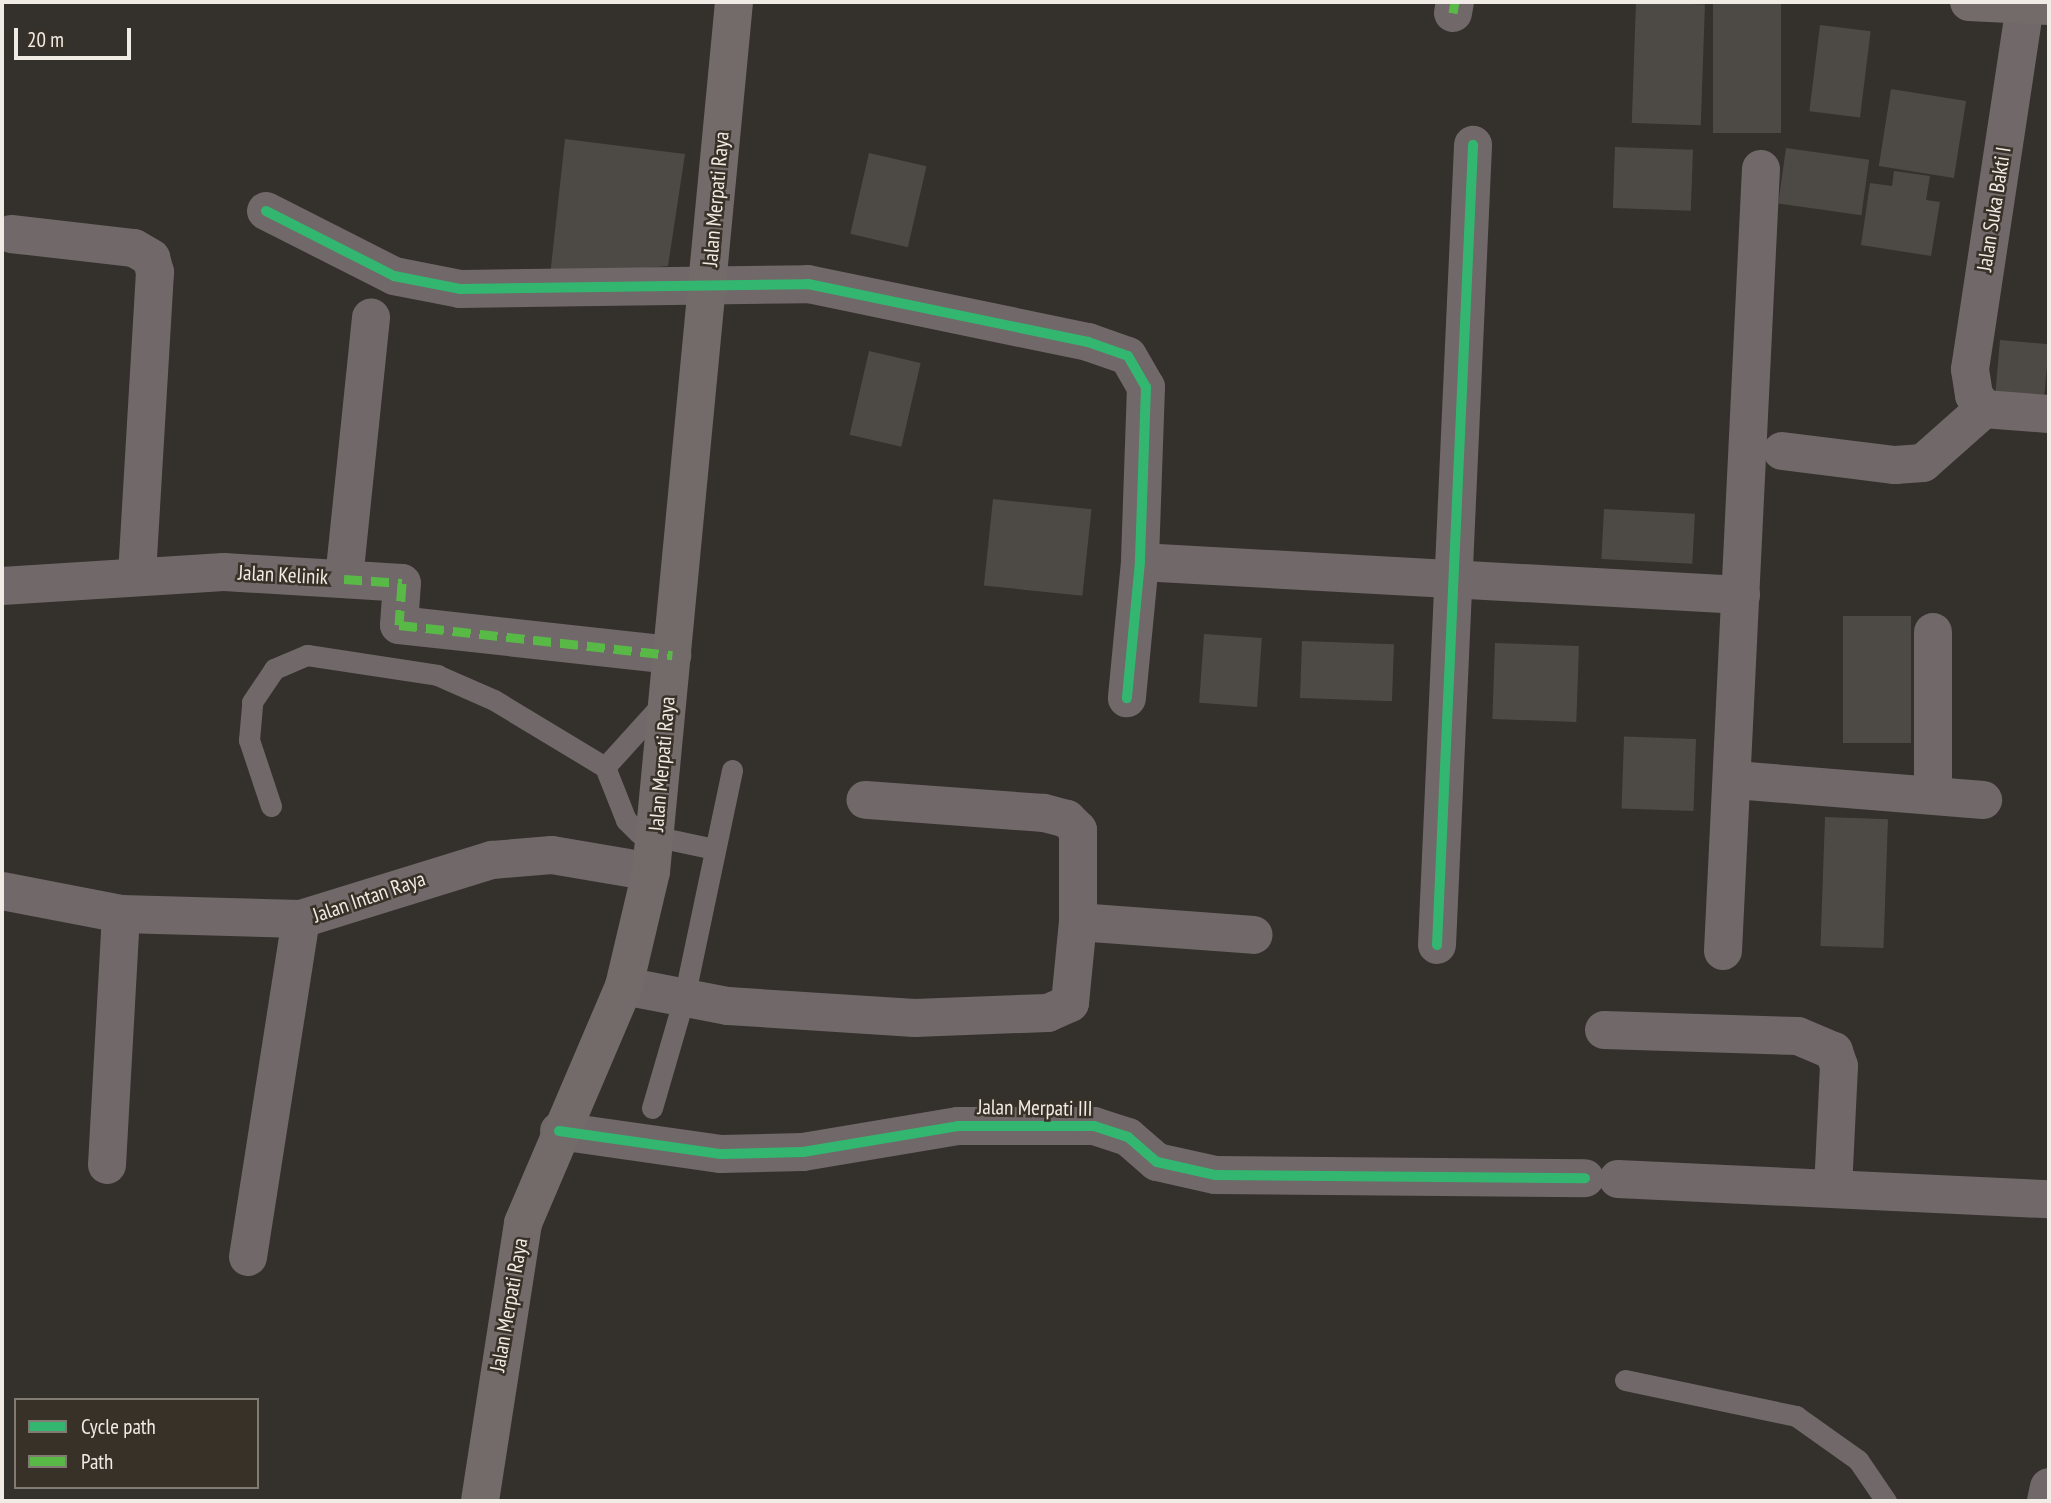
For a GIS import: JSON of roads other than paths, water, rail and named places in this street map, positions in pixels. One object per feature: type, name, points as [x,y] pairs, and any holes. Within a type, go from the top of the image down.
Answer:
[{"type":"main road","name":"Jalan Merpati Raya","points":[[480,1501],[521,1235],[559,1131],[624,986],[653,856],[734,2]]},
{"type":"main road","points":[[1969,2],[2037,6]]},
{"type":"street","name":"Jalan Suka Bakti I","points":[[1984,409],[1974,395],[1970,369],[2037,6]]},
{"type":"street","points":[[1437,945],[1456,581],[1473,145]]},
{"type":"street","points":[[1723,951],[1735,780],[1760,169]]},
{"type":"street","points":[[266,211],[394,276],[460,289],[808,284],[1088,342],[1129,356],[1146,387],[1140,562],[1127,698]]},
{"type":"street","points":[[11,234],[134,248],[150,258],[155,272],[137,575]]},
{"type":"street","name":"Jalan Kelinik","points":[[2,586],[137,575],[224,572],[344,579],[371,317]]},
{"type":"street","points":[[1782,451],[1895,465],[1923,463],[1984,409],[2049,414]]},
{"type":"street","points":[[1140,562],[1741,595]]},
{"type":"street","points":[[344,579],[402,583],[399,625],[672,655]]},
{"type":"street","points":[[1933,632],[1933,795]]},
{"type":"street","points":[[1735,780],[1983,800]]},
{"type":"street","points":[[624,986],[684,998],[783,1012],[915,1018],[1048,1013],[1070,1003],[1074,991],[1079,922],[1081,843],[1078,830],[1067,819],[864,800]]},
{"type":"street","name":"Jalan Intan Raya","points":[[2,891],[121,914],[301,919],[492,860],[552,855],[653,856]]},
{"type":"street","points":[[107,1165],[121,914]]},
{"type":"street","points":[[248,1257],[301,919]]},
{"type":"street","points":[[1079,922],[1254,935]]},
{"type":"street","points":[[1604,1030],[1798,1036],[1834,1051],[1839,1066],[1833,1189]]},
{"type":"street","name":"Jalan Merpati III","points":[[559,1131],[720,1154],[803,1152],[958,1126],[1094,1126],[1128,1137],[1157,1162],[1215,1175],[1601,1178],[2049,1199]]},
{"type":"street","points":[[2046,1501],[2049,1488]]},
{"type":"lane","points":[[271,806],[249,740],[253,702],[274,669],[307,655],[437,675],[494,700],[605,767],[626,820],[653,856],[714,849]]},
{"type":"lane","points":[[605,767],[668,698]]},
{"type":"lane","points":[[652,1108],[684,998],[732,770]]},
{"type":"lane","points":[[1625,1380],[1796,1416],[1858,1460],[1886,1501]]}]
